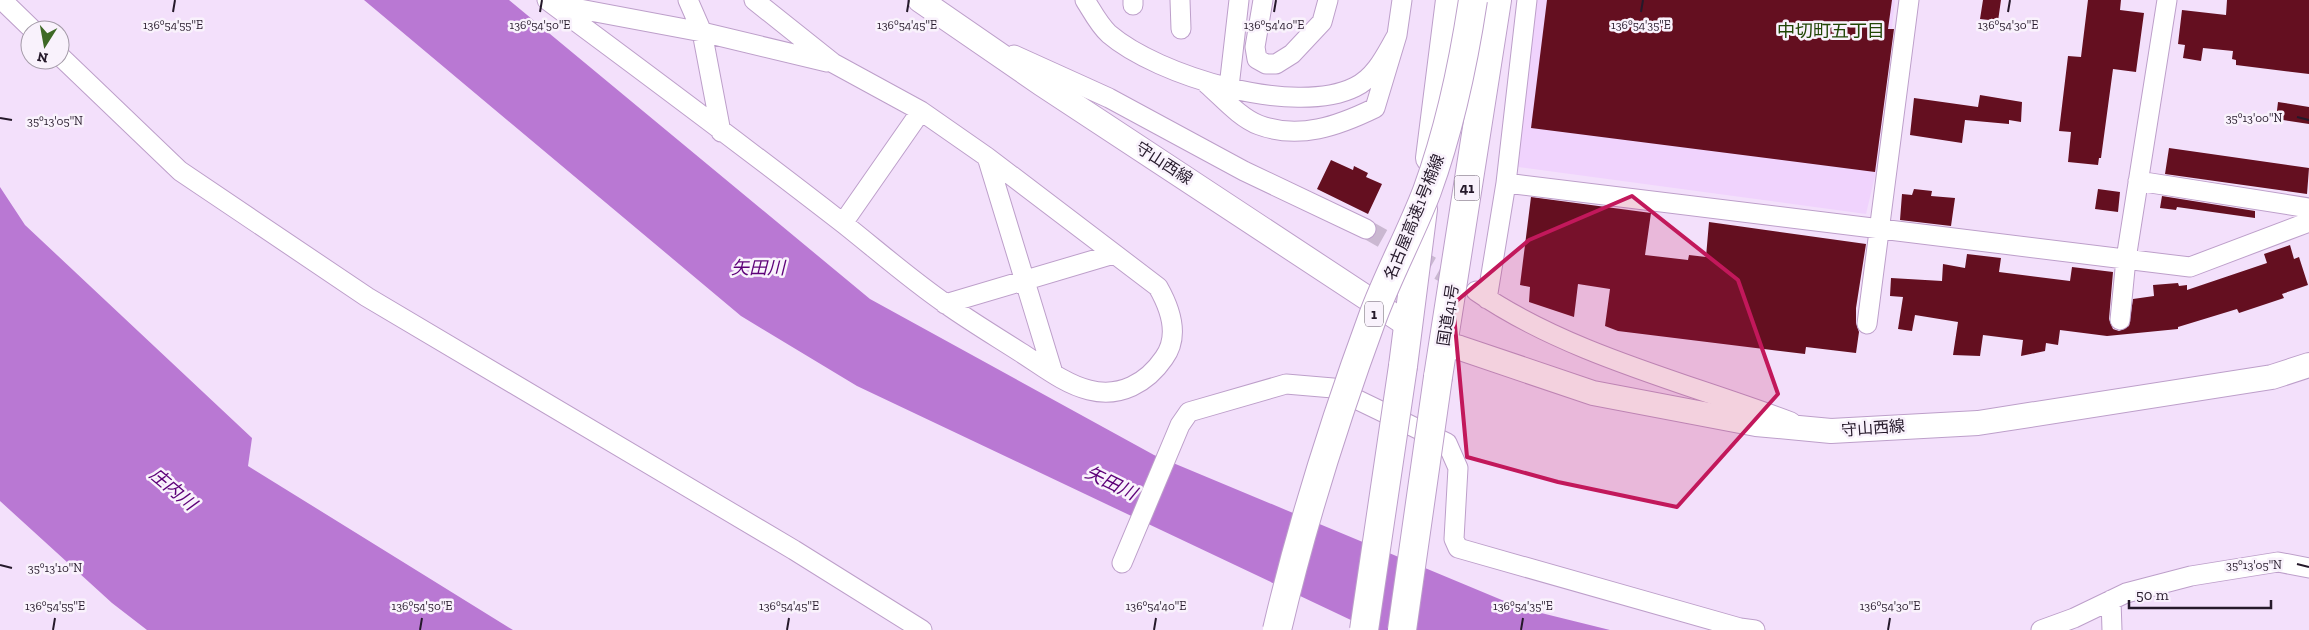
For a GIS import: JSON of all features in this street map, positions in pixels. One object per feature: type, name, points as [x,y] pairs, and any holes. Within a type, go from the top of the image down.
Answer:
[{"type":"highway","points":[[1364,630],[1403,366],[1450,0]]},
{"type":"highway","name":"名古屋高速1号楠線","points":[[1277,630],[1309,505],[1335,421],[1374,313],[1426,193],[1447,135],[1462,73],[1473,0]]},
{"type":"highway","name":"名古屋高速1号楠線","points":[[1296,630],[1320,526],[1347,425],[1384,318],[1436,196],[1456,139],[1472,76],[1484,0]]},
{"type":"highway","name":"国道41号","points":[[1402,630],[1438,377],[1497,0]]},
{"type":"main road","name":"守山西線","points":[[920,0],[969,35],[1408,325]]},
{"type":"main road","name":"守山西線","points":[[1443,344],[1593,393],[1756,424],[1831,431],[1978,423],[2272,377],[2309,364]]},
{"type":"street","points":[[2,0],[23,20]]},
{"type":"street","points":[[688,0],[702,32],[721,132]]},
{"type":"street","points":[[550,2],[843,223],[945,304],[1053,373],[1088,390],[1105,392],[1118,391],[1134,386],[1148,378],[1168,353],[1172,324],[1167,304],[1158,288],[987,157],[921,111],[833,63],[754,0]]},
{"type":"street","points":[[1085,0],[1108,33],[1140,54],[1176,73],[1229,87],[1302,99],[1332,95],[1356,87],[1376,71],[1397,35]]},
{"type":"street","points":[[1180,0],[1181,29]]},
{"type":"street","points":[[1229,87],[1239,0]]},
{"type":"street","points":[[1263,0],[1255,47],[1257,59],[1266,64],[1276,64],[1292,54],[1322,22],[1328,0]]},
{"type":"street","points":[[1205,82],[1258,125],[1300,133],[1350,120],[1374,108],[1397,35],[1402,0]]},
{"type":"street","points":[[1527,0],[1506,183],[1481,295],[1563,339],[1656,375],[1720,395],[1809,429]]},
{"type":"street","points":[[1867,324],[1909,0]]},
{"type":"street","points":[[2120,320],[2126,259],[2166,0]]},
{"type":"street","points":[[550,2],[702,32],[833,63]]},
{"type":"street","points":[[969,35],[1109,98],[1244,171],[1366,229]]},
{"type":"street","points":[[70,66],[180,170],[367,297],[794,550],[922,630]]},
{"type":"street","points":[[843,223],[921,111]]},
{"type":"street","points":[[987,157],[1053,373]]},
{"type":"street","points":[[2138,181],[2309,208]]},
{"type":"street","points":[[1506,183],[2190,267],[2309,222]]},
{"type":"street","points":[[945,304],[1114,254]]},
{"type":"street","points":[[2272,377],[2309,355]]},
{"type":"street","points":[[1122,563],[1180,425],[1188,412],[1286,384],[1333,388],[1447,443],[1458,468],[1454,538],[1458,548],[1740,628],[1755,630]]},
{"type":"street","points":[[2041,630],[2126,593],[2191,576],[2278,562],[2309,568]]},
{"type":"street","points":[[2111,600],[2112,630]]},
{"type":"highlighted area","points":[[1632,196],[1738,280],[1778,394],[1677,507],[1558,482],[1467,457],[1453,304],[1529,240]]},
{"type":"shaded area","points":[[1533,0],[1895,0],[1876,172],[1866,214],[1511,166]]},
{"type":"water","name":"矢田川","points":[[364,0],[509,0],[870,299],[1154,455],[1521,608],[1610,630],[1372,630],[857,386],[741,316]]},
{"type":"water","name":"庄内川","points":[[0,187],[25,225],[252,438],[248,466],[513,630],[147,630],[112,603],[0,501]]},
{"type":"building","points":[[1547,0],[1892,0],[1888,29],[1894,29],[1875,172],[1531,128]]},
{"type":"building","points":[[1983,0],[2001,0],[1998,21],[1980,19]]},
{"type":"building","points":[[2088,0],[2121,0],[2120,10],[2144,13],[2136,72],[2113,69],[2101,158],[2099,158],[2098,165],[2068,162],[2071,132],[2059,131],[2068,56],[2081,57]]},
{"type":"building","points":[[2227,0],[2309,0],[2309,74],[2236,65],[2236,60],[2232,59],[2233,51],[2203,48],[2201,61],[2183,58],[2185,45],[2178,44],[2182,10],[2226,15]]},
{"type":"building","points":[[1980,95],[2022,102],[2021,122],[2009,120],[2009,124],[1965,120],[1962,143],[1910,135],[1914,98],[1978,107]]},
{"type":"building","points":[[2278,102],[2309,107],[2309,124],[2276,119]]},
{"type":"building","points":[[2169,148],[2309,168],[2307,194],[2165,174]]},
{"type":"building","points":[[1331,160],[1353,170],[1354,166],[1368,173],[1366,177],[1382,184],[1368,214],[1317,189]]},
{"type":"building","points":[[1914,189],[1932,191],[1931,196],[1955,198],[1951,226],[1900,220],[1902,194],[1912,195]]},
{"type":"building","points":[[2098,189],[2120,192],[2118,212],[2095,209]]},
{"type":"building","points":[[2162,196],[2255,211],[2255,218],[2177,207],[2176,210],[2160,208]]},
{"type":"building","points":[[1531,197],[1651,213],[1645,255],[1688,260],[1689,255],[1706,257],[1709,222],[1866,244],[1856,308],[1856,323],[1859,332],[1856,353],[1806,347],[1805,354],[1618,331],[1605,326],[1610,289],[1578,284],[1574,317],[1529,302],[1530,287],[1520,285]]},
{"type":"building","points":[[2290,245],[2294,259],[2299,257],[2308,285],[2282,294],[2284,298],[2239,313],[2237,309],[2178,327],[2178,329],[2107,336],[2060,330],[2058,345],[2046,343],[2045,351],[2021,356],[2023,340],[1983,335],[1980,356],[1953,355],[1958,322],[1915,315],[1912,331],[1898,329],[1903,297],[1890,296],[1891,278],[1942,281],[1943,264],[1965,268],[1967,254],[2001,258],[1999,272],[2070,281],[2072,267],[2113,272],[2109,319],[2113,329],[2119,331],[2129,326],[2133,299],[2154,296],[2153,285],[2178,283],[2179,286],[2187,285],[2187,290],[2267,263],[2264,254]]},
{"type":"tunnel","points":[[1366,229],[1463,284]]},
{"type":"district","name":"中切町五丁目","points":[[1831,31]]}]
